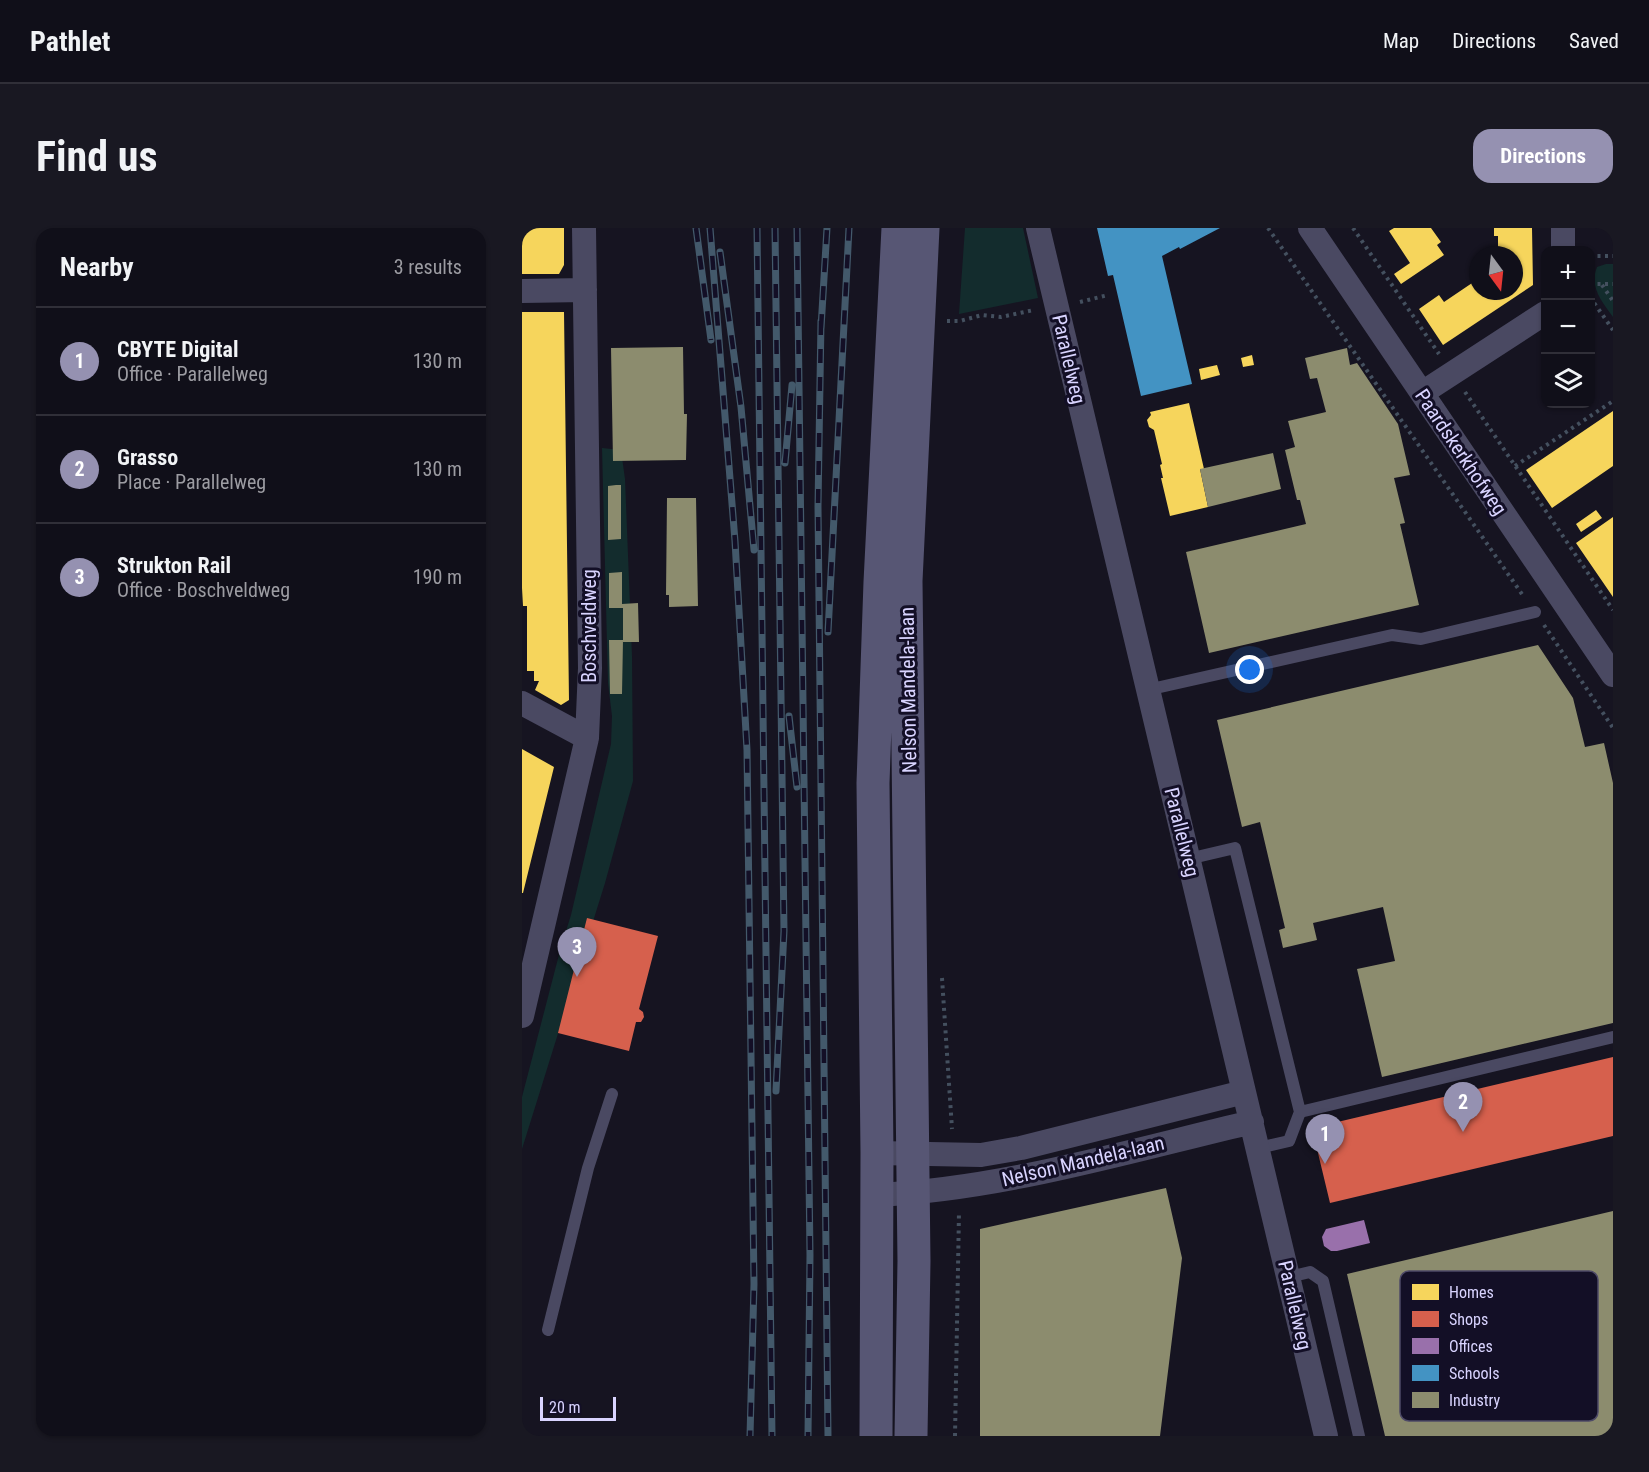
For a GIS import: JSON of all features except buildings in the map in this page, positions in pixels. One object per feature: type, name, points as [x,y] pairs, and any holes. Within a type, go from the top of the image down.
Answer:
[{"type":"main road","name":"Nelson Mandela-laan","points":[[876,1436],[877,1153],[873,783],[880,582],[898,228]]},
{"type":"main road","name":"Nelson Mandela-laan","points":[[911,1436],[914,1261],[906,581],[923,228]]},
{"type":"street","name":"Boschveldweg","points":[[522,1016],[587,738],[590,668],[584,228]]},
{"type":"street","name":"Parallelweg","points":[[1038,228],[1326,1436]]},
{"type":"street","name":"Paardskerkhofweg","points":[[1310,228],[1613,675]]},
{"type":"street","points":[[1563,228],[1563,246]]},
{"type":"street","points":[[522,291],[585,290]]},
{"type":"street","points":[[1422,393],[1541,316]]},
{"type":"street","points":[[522,703],[587,738]]},
{"type":"street","name":"Nelson Mandela-laan","points":[[877,1153],[981,1155],[1021,1148],[1244,1092]]},
{"type":"street","name":"Nelson Mandela-laan","points":[[877,1195],[957,1187],[1027,1175],[1252,1122]]},
{"type":"lane","points":[[1147,690],[1392,635],[1420,639],[1535,612]]},
{"type":"lane","points":[[1188,859],[1235,848],[1300,1112],[1289,1141],[1258,1149]]},
{"type":"lane","points":[[1300,1112],[1613,1037]]},
{"type":"lane","points":[[548,1330],[588,1168],[612,1094]]},
{"type":"lane","points":[[1289,1277],[1310,1272],[1323,1281],[1359,1436]]},
{"type":"path","points":[[1268,228],[1613,728]]},
{"type":"path","points":[[1353,228],[1613,610]]},
{"type":"path","points":[[1595,256],[1613,256]]},
{"type":"path","points":[[1595,284],[1613,284]]},
{"type":"path","points":[[1602,284],[1613,301]]},
{"type":"path","points":[[943,321],[960,321],[982,315],[1001,317],[1040,308],[1057,308],[1108,295]]},
{"type":"path","points":[[1592,300],[1613,330]]},
{"type":"path","points":[[1515,466],[1613,401]]},
{"type":"path","points":[[942,970],[954,1155]]},
{"type":"path","points":[[955,1436],[957,1251],[960,1228],[957,1187]]},
{"type":"green space","points":[[965,228],[1023,228],[1038,298],[959,314]]},
{"type":"green space","points":[[1613,264],[1613,317],[1596,288],[1597,267]]},
{"type":"green space","points":[[602,448],[621,450],[625,479],[632,656],[633,781],[605,883],[522,1149],[522,1097],[571,915],[611,744],[612,716],[608,683]]},
{"type":"railway","points":[[696,228],[711,340]]},
{"type":"railway","points":[[710,228],[735,541],[747,750],[754,1284],[750,1436]]},
{"type":"railway","points":[[757,228],[772,1436]]},
{"type":"railway","points":[[775,228],[784,931],[776,1091]]},
{"type":"railway","points":[[797,228],[810,1255],[808,1436]]},
{"type":"railway","points":[[821,328],[827,228]]},
{"type":"railway","points":[[828,632],[849,228]]},
{"type":"railway","points":[[720,252],[741,407],[754,550]]},
{"type":"railway","points":[[821,321],[818,506],[828,1436]]},
{"type":"railway","points":[[785,463],[792,385]]},
{"type":"railway","points":[[789,716],[797,787]]},
{"type":"place","name":"Strukton Rail","points":[[577,977]]},
{"type":"place","name":"Grasso","points":[[1463,1132]]},
{"type":"place","name":"CBYTE Digital","points":[[1325,1164]]}]
